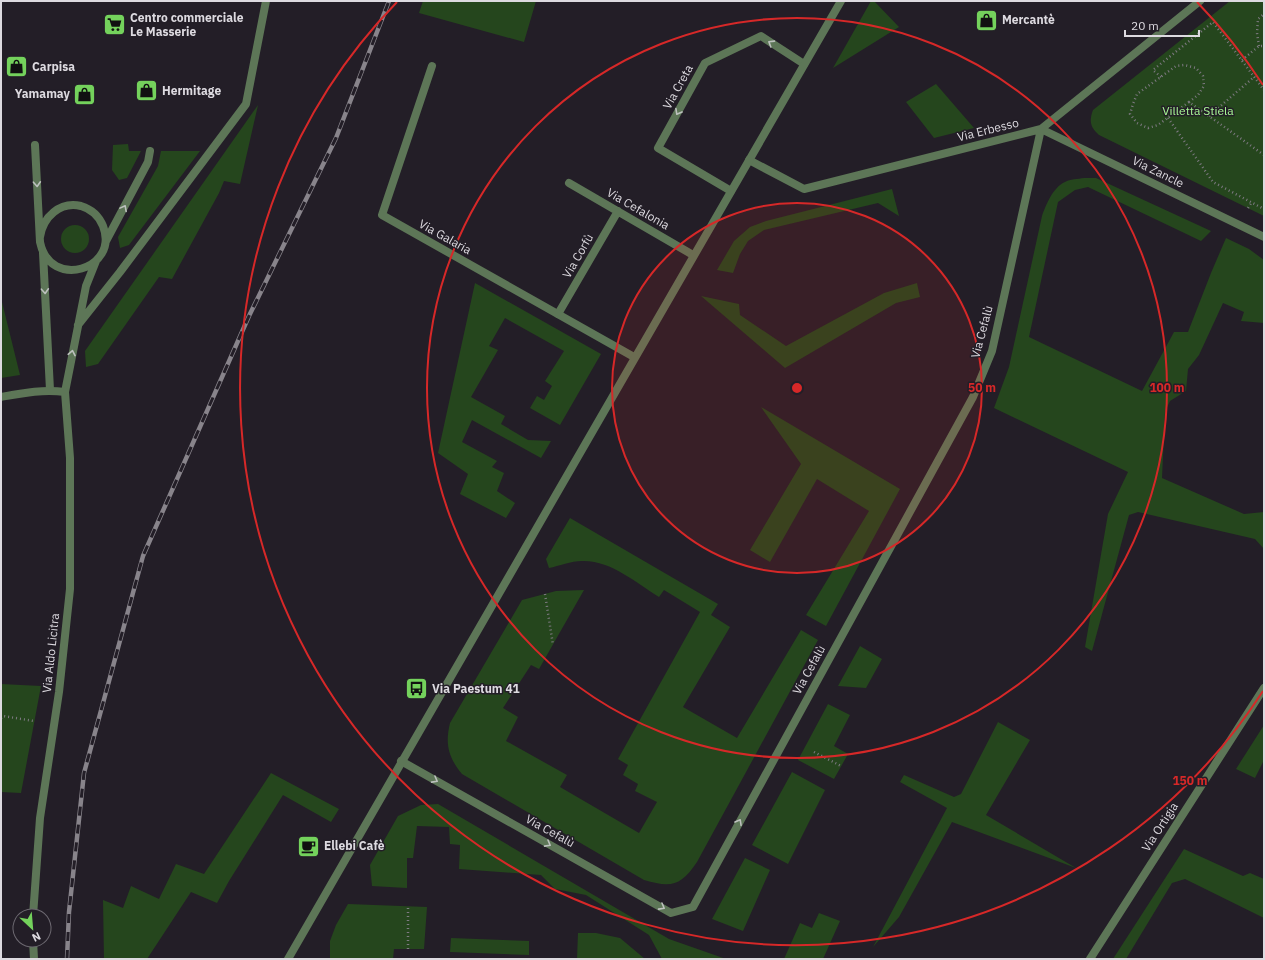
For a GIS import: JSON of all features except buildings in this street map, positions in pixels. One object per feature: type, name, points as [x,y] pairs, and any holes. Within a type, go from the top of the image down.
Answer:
[{"type":"street","points":[[78,325],[120,272],[246,104],[266,1]]},
{"type":"street","points":[[288,959],[634,357],[841,1]]},
{"type":"street","name":"Via Erbesso","points":[[749,160],[804,189],[1041,129],[1200,1]]},
{"type":"street","name":"Via Creta","points":[[731,191],[658,148],[705,63],[761,36],[804,64]]},
{"type":"street","name":"Via Galaria","points":[[432,66],[382,215],[634,357]]},
{"type":"street","name":"Via Zancle","points":[[1041,129],[1264,238]]},
{"type":"street","name":"Via Cefalù","points":[[401,761],[671,913],[693,907],[973,397],[992,352],[1041,129]]},
{"type":"street","points":[[34,145],[40,237],[43,252],[50,390]]},
{"type":"street","points":[[43,252],[53,264],[68,270],[83,269],[96,261],[148,162],[150,151]]},
{"type":"street","name":"Via Cefalonia","points":[[570,183],[694,255]]},
{"type":"street","points":[[40,237],[43,223],[47,217],[58,209],[72,205],[86,208],[97,216],[104,228],[105,242]]},
{"type":"street","name":"Via Corfù","points":[[558,314],[618,211]]},
{"type":"street","name":"Via Aldo Licitra","points":[[33,908],[40,818],[59,692],[70,590],[70,458],[65,392],[86,286],[96,261]]},
{"type":"street","points":[[1,397],[26,392],[50,390],[65,392]]},
{"type":"street","name":"Via Ortigia","points":[[1090,959],[1264,688]]},
{"type":"street","points":[[33,948],[34,959]]},
{"type":"path","points":[[1259,46],[1257,33],[1258,19],[1264,14]]},
{"type":"path","points":[[1161,78],[1154,70],[1213,22],[1264,90]]},
{"type":"path","points":[[1242,60],[1259,46],[1264,46]]},
{"type":"path","points":[[1184,64],[1196,68],[1203,76],[1204,86],[1198,95],[1168,118],[1158,125],[1148,128],[1137,123],[1130,114],[1137,94],[1161,78],[1176,66],[1184,64]]},
{"type":"path","points":[[1209,116],[1254,77]]},
{"type":"path","points":[[1189,102],[1264,155]]},
{"type":"path","points":[[1168,118],[1213,182],[1264,209]]},
{"type":"path","points":[[1248,208],[1252,202]]},
{"type":"path","points":[[545,594],[553,645]]},
{"type":"path","points":[[1,718],[3,716],[34,721]]},
{"type":"path","points":[[814,752],[841,766]]},
{"type":"path","points":[[408,907],[408,949]]},
{"type":"green space","points":[[423,1],[536,1],[524,42],[419,13]]},
{"type":"green space","points":[[871,1],[874,1],[899,27],[833,68]]},
{"type":"green space","name":"Villetta Stiela","points":[[1230,1],[1264,1],[1264,216],[1099,135],[1091,124],[1093,110]]},
{"type":"green space","points":[[936,84],[974,128],[934,138],[906,102]]},
{"type":"green space","points":[[258,105],[240,184],[224,181],[219,193],[172,279],[159,277],[98,364],[86,367],[85,351]]},
{"type":"green space","points":[[128,144],[129,151],[141,151],[127,178],[119,180],[112,170],[113,145]]},
{"type":"green space","points":[[161,151],[200,151],[129,245],[120,248],[118,237],[158,166]]},
{"type":"green space","points":[[1096,178],[1211,231],[1201,241],[1088,187],[1075,190],[1058,202],[1029,337],[1142,391],[1174,332],[1188,332],[1226,238],[1249,249],[1264,260],[1264,323],[1241,321],[1244,312],[1223,303],[1199,355],[1188,369],[1186,391],[1170,401],[1165,412],[1162,478],[1244,514],[1264,512],[1264,549],[1255,539],[1138,512],[1129,515],[1092,651],[1085,647],[1108,514],[1128,472],[994,408],[1009,367],[1042,216],[1050,197],[1061,184],[1069,180]]},
{"type":"green space","points":[[892,189],[899,216],[878,203],[764,230],[748,241],[740,254],[733,273],[717,270],[734,241],[750,227],[766,221]]},
{"type":"green space","points":[[75,225],[85,229],[89,239],[85,249],[75,253],[65,249],[61,239],[65,229]]},
{"type":"green space","points":[[475,283],[601,354],[560,425],[530,408],[537,396],[544,400],[552,386],[545,381],[564,351],[505,318],[489,346],[498,350],[471,397],[505,416],[501,424],[528,440],[551,441],[541,458],[472,420],[462,442],[497,461],[492,467],[504,473],[497,491],[515,503],[506,518],[460,494],[468,474],[438,453]]},
{"type":"green space","points":[[917,283],[920,297],[896,303],[785,368],[701,296],[739,304],[740,315],[786,346],[884,293]]},
{"type":"green space","points":[[1,298],[20,375],[1,378]]},
{"type":"green space","points":[[761,407],[900,489],[826,626],[806,615],[869,511],[817,479],[770,562],[750,550],[801,464]]},
{"type":"green space","points":[[570,518],[718,604],[711,615],[730,627],[683,707],[737,738],[801,630],[818,640],[697,862],[686,876],[675,883],[661,884],[644,880],[462,774],[457,768],[449,750],[448,737],[450,723],[522,600],[556,591],[584,590],[539,669],[531,665],[503,708],[518,717],[506,741],[567,775],[560,787],[639,833],[657,802],[635,791],[638,784],[623,775],[628,765],[618,759],[700,612],[664,590],[659,597],[623,573],[603,564],[578,561],[549,568],[546,559]]},
{"type":"green space","points":[[860,646],[882,659],[866,688],[838,686]]},
{"type":"green space","points":[[1,684],[41,686],[21,793],[1,792]]},
{"type":"green space","points":[[828,704],[850,715],[834,746],[848,754],[834,779],[798,760]]},
{"type":"green space","points":[[998,722],[1030,740],[986,815],[1076,868],[952,822],[899,917],[873,947],[947,808],[900,782],[904,775],[954,797],[961,794]]},
{"type":"green space","points":[[1264,725],[1264,760],[1255,778],[1236,769]]},
{"type":"green space","points":[[792,772],[825,790],[788,864],[752,845]]},
{"type":"green space","points":[[271,773],[339,809],[331,822],[283,795],[229,881],[217,903],[191,892],[147,959],[104,959],[103,900],[123,908],[131,886],[159,899],[176,864],[204,874]]},
{"type":"green space","points":[[438,804],[669,939],[726,959],[662,959],[649,935],[586,895],[555,889],[541,875],[459,869],[460,845],[450,844],[449,827],[417,826],[413,858],[407,858],[407,888],[372,886],[370,865],[398,816],[421,805]]},
{"type":"green space","points":[[1184,849],[1243,876],[1250,873],[1264,879],[1264,918],[1185,879],[1172,883],[1126,959],[1113,959]]},
{"type":"green space","points":[[745,858],[770,870],[743,931],[712,919]]},
{"type":"green space","points":[[348,904],[427,907],[424,949],[394,949],[393,959],[330,959],[330,941],[336,925]]},
{"type":"green space","points":[[819,913],[840,921],[823,959],[784,959],[800,923],[812,928]]},
{"type":"green space","points":[[578,933],[596,933],[620,938],[645,959],[577,959]]},
{"type":"green space","points":[[451,938],[529,941],[529,955],[450,952]]},
{"type":"railway","points":[[67,959],[69,912],[84,773],[143,556],[249,316],[336,138],[389,1]]},
{"type":"place","name":"Mercantè","points":[[987,20]]},
{"type":"place","name":"Centro commerciale Le Masserie","points":[[114,25]]},
{"type":"place","name":"Carpisa","points":[[17,67]]},
{"type":"place","name":"Hermitage","points":[[147,91]]},
{"type":"place","name":"Yamamay","points":[[85,94]]},
{"type":"place","name":"Via Paestum 41","points":[[416,689]]},
{"type":"place","name":"Ellebi Cafè","points":[[309,846]]}]
